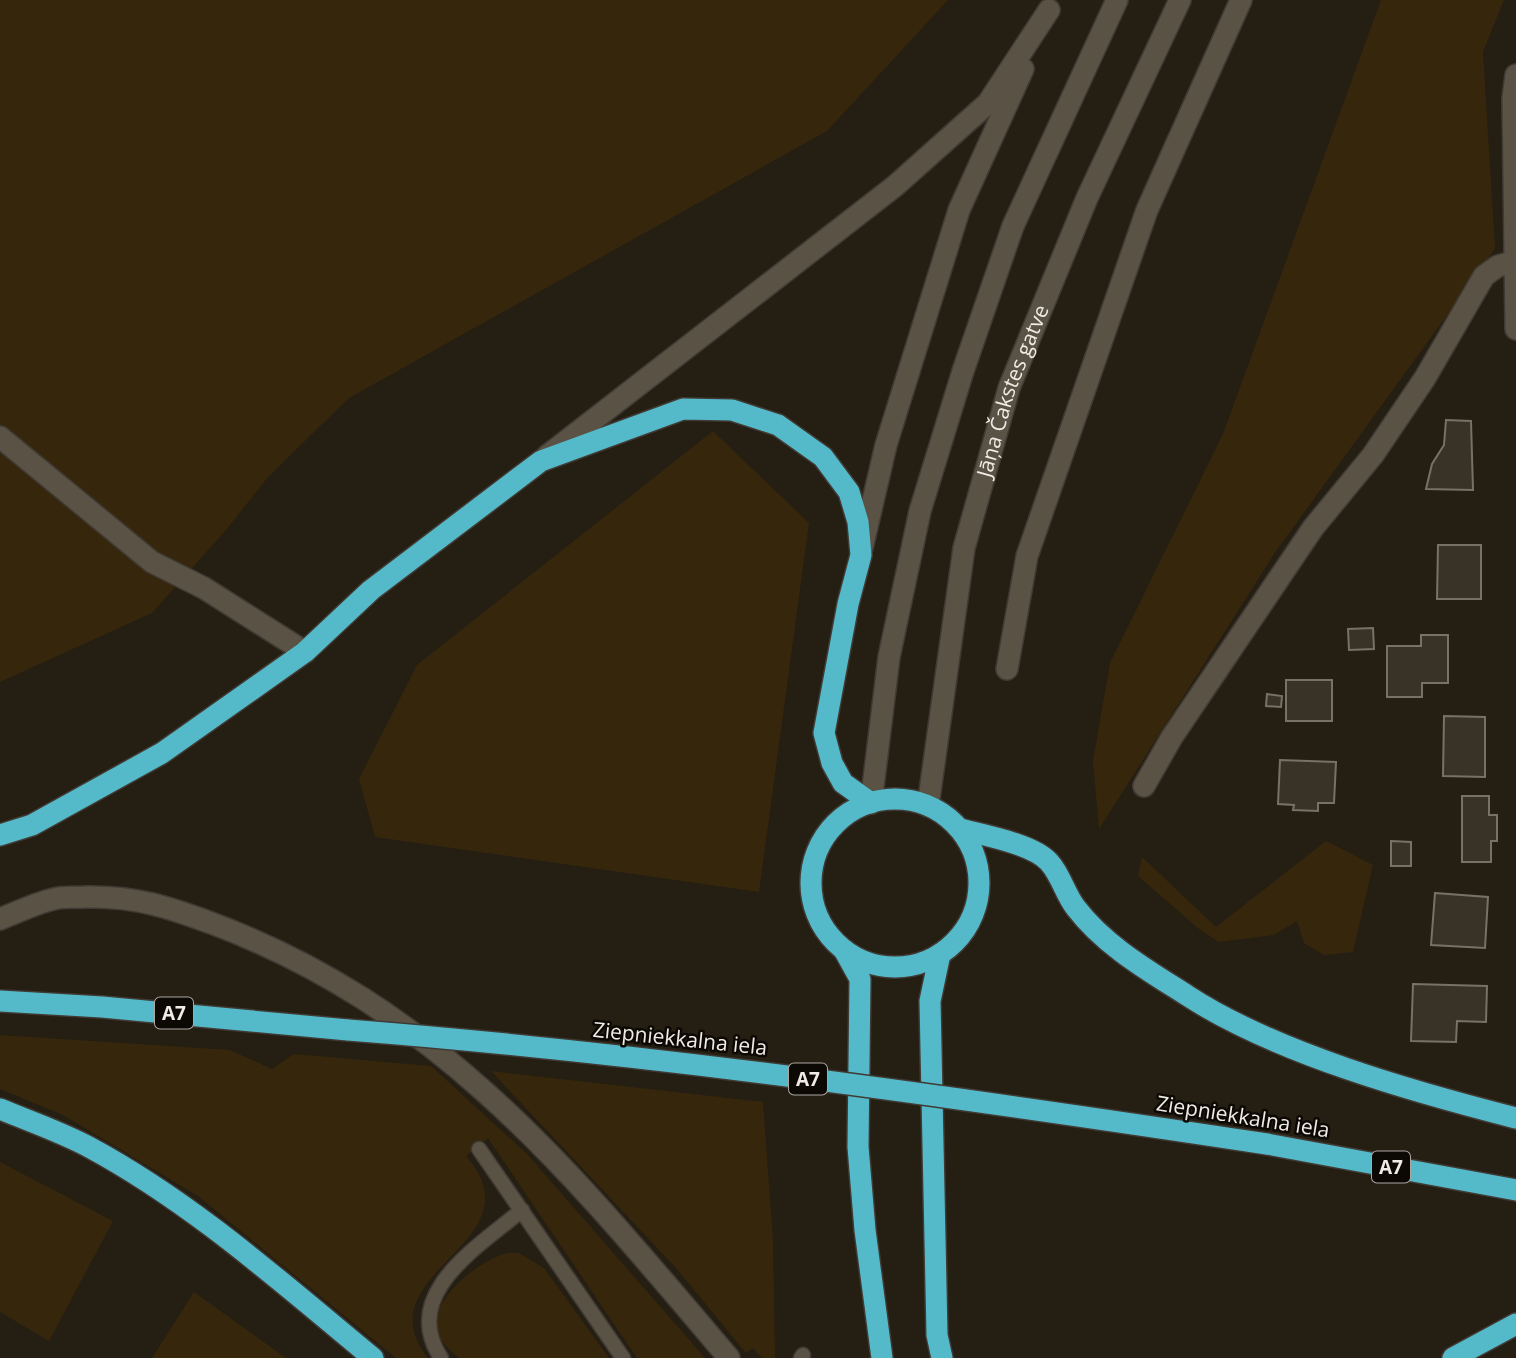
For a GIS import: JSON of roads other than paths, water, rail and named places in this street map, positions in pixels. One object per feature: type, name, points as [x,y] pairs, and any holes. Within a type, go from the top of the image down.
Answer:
[{"type":"highway","points":[[0,835],[32,825],[162,753],[305,652],[372,590],[541,461],[683,409],[732,410],[778,425],[823,457],[849,492],[858,522],[861,555],[845,616],[824,733],[832,763],[844,783],[870,803]]},
{"type":"highway","points":[[844,950],[862,961],[892,967],[922,963],[940,954],[968,925],[979,886],[971,847],[960,830],[928,806],[890,799],[870,803],[836,824],[823,840],[811,879],[819,919],[844,950],[860,979],[858,1147],[865,1230],[882,1358]]},
{"type":"highway","points":[[960,830],[1018,845],[1048,861],[1075,908],[1112,945],[1191,998],[1270,1038],[1357,1071],[1456,1103],[1516,1118]]},
{"type":"highway","points":[[940,954],[930,1001],[937,1335],[942,1358]]},
{"type":"highway","name":"Ziepniekkalna iela","points":[[0,1001],[102,1007],[459,1039],[776,1074],[1024,1107],[1267,1144],[1516,1190]]},
{"type":"highway","points":[[0,1109],[87,1146],[168,1195],[254,1260],[373,1358]]},
{"type":"highway","points":[[1453,1358],[1516,1324]]},
{"type":"street","points":[[870,803],[889,657],[920,511],[959,383],[1013,226],[1117,0]]},
{"type":"street","name":"Jāņa Čakstes gatve","points":[[928,806],[964,548],[1009,388],[1087,198],[1180,0]]},
{"type":"street","points":[[1007,668],[1027,556],[1143,223],[1241,0]]},
{"type":"street","points":[[541,461],[895,186],[988,103],[1052,5]]},
{"type":"street","points":[[861,555],[886,445],[959,210],[1052,5]]},
{"type":"street","points":[[1516,75],[1513,97],[1513,262],[1516,329]]},
{"type":"street","points":[[1144,786],[1172,737],[1312,528],[1373,454],[1425,378],[1484,276],[1498,266],[1513,262]]},
{"type":"street","points":[[0,438],[152,562],[204,588],[305,652]]},
{"type":"street","points":[[0,919],[55,898],[122,896],[161,904],[252,939],[320,972],[443,1054],[496,1100],[578,1181],[729,1358]]},
{"type":"lane","points":[[480,1149],[623,1358]]},
{"type":"lane","points":[[441,1358],[430,1341],[427,1321],[430,1301],[440,1285],[469,1254],[522,1210]]}]
